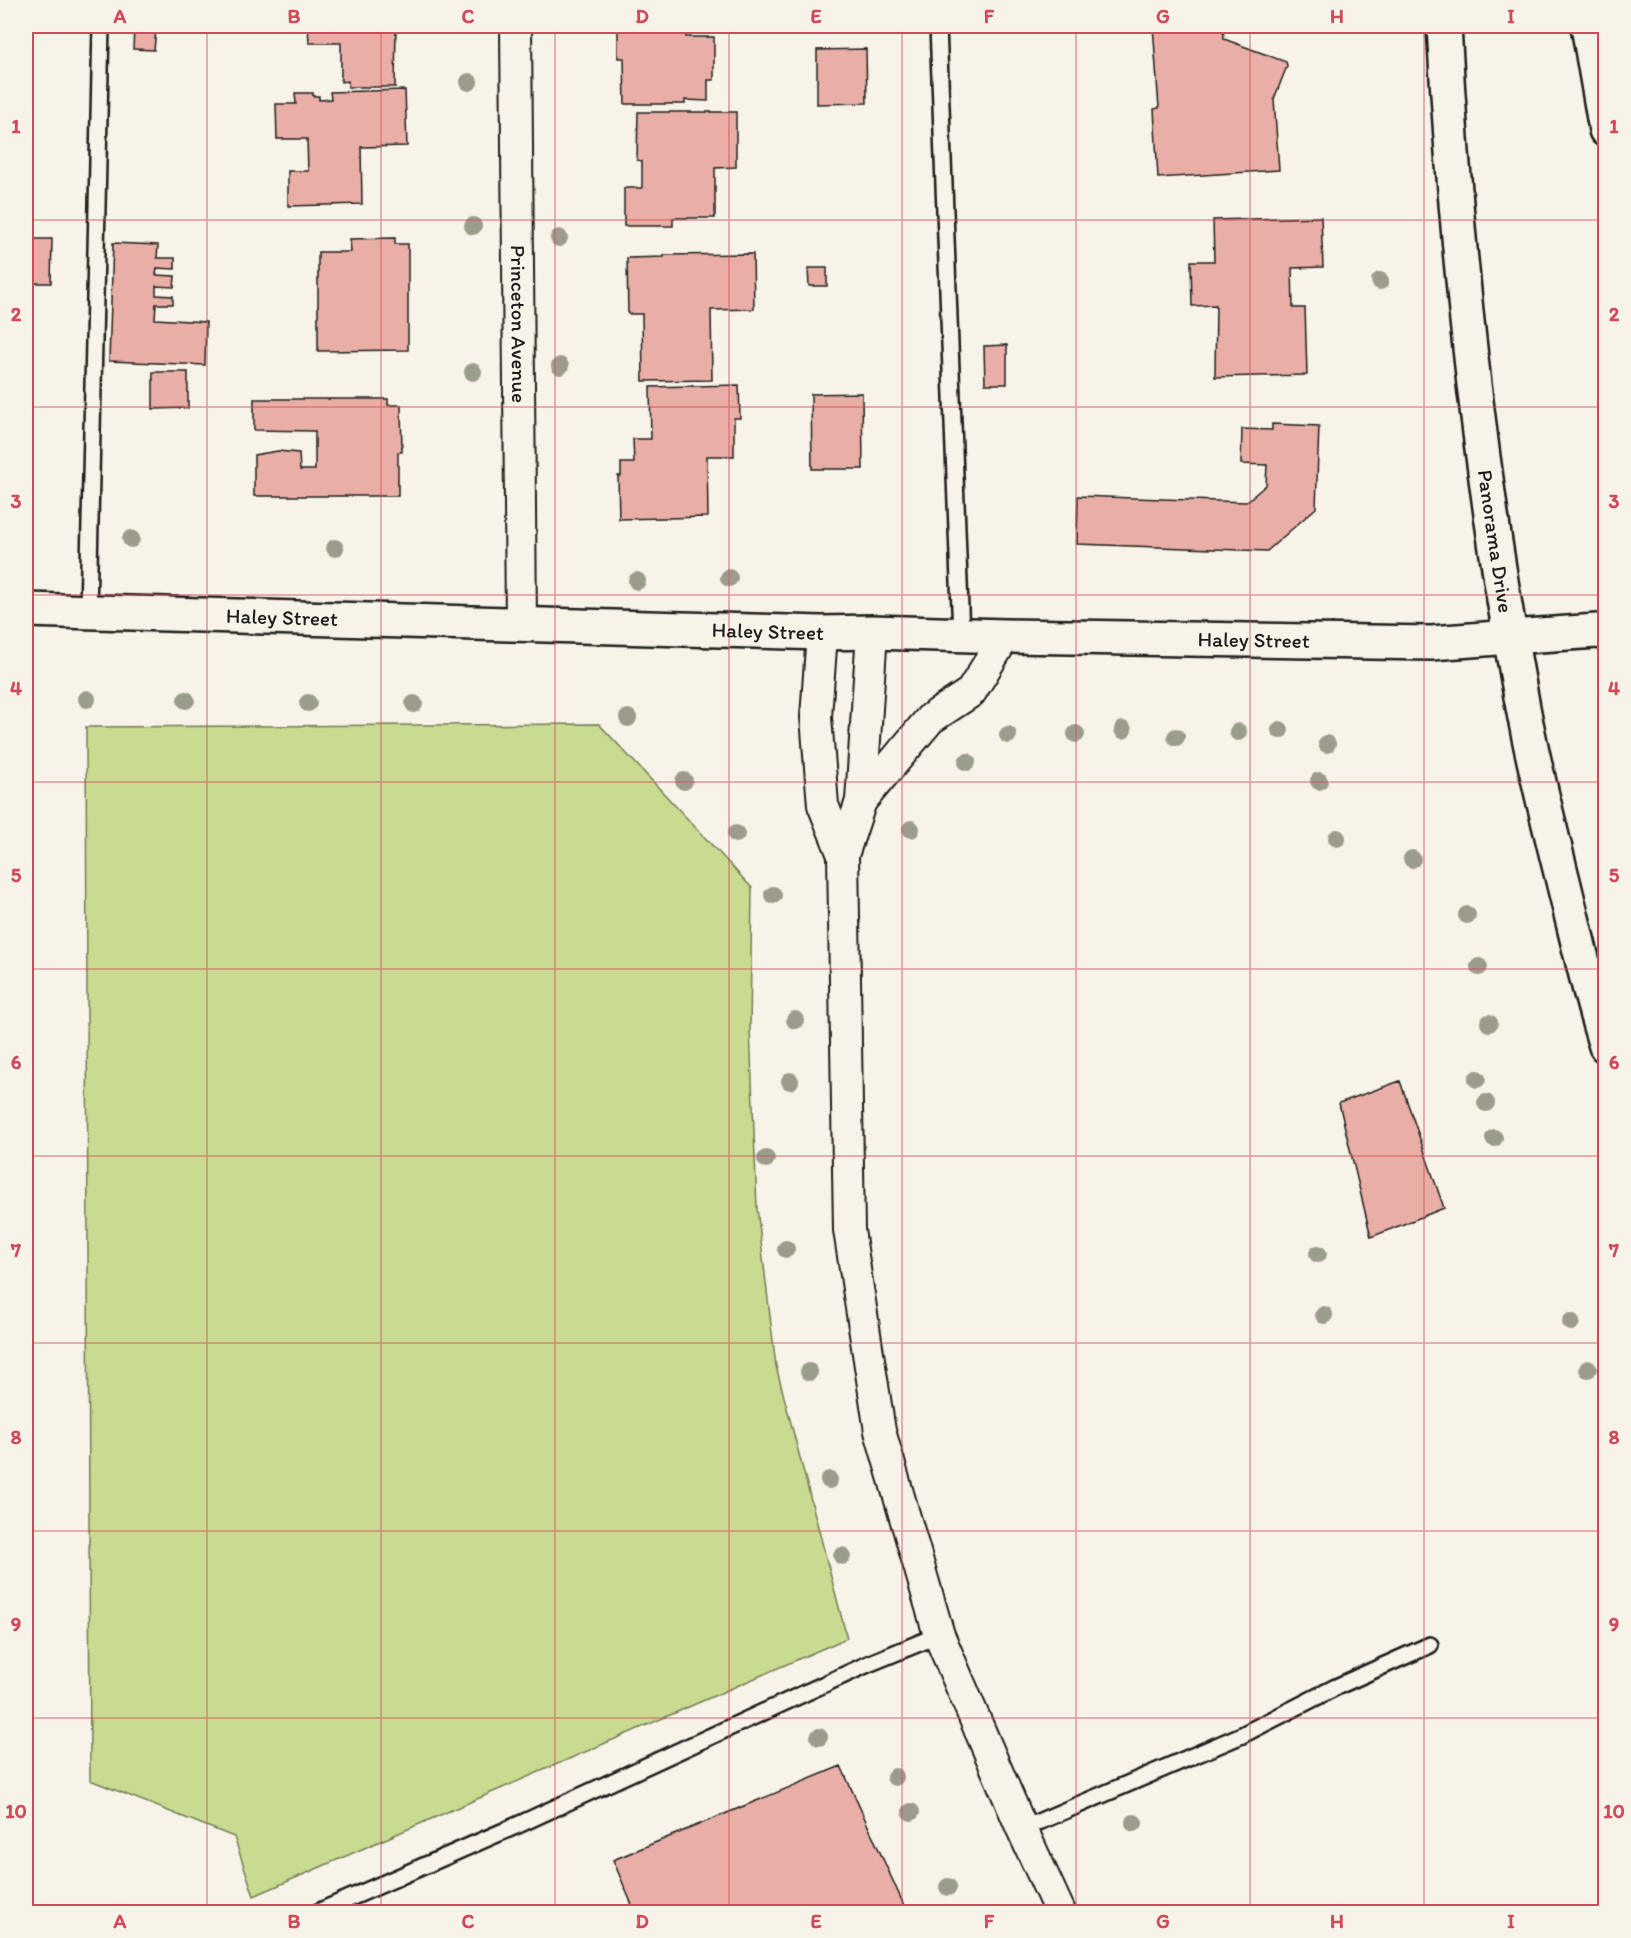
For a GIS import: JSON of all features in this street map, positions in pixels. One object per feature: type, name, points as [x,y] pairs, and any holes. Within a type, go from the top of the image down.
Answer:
[{"type":"main road","name":"Panorama Drive","points":[[1444,26],[1457,223],[1471,363],[1496,555],[1522,703],[1548,819],[1605,1046]]},
{"type":"main road","points":[[1588,26],[1605,130]]},
{"type":"main road","name":"Haley Street","points":[[26,610],[822,633],[872,632],[1431,643],[1597,631],[1605,633]]},
{"type":"street","name":"Princeton Avenue","points":[[516,26],[521,624]]},
{"type":"street","points":[[872,632],[861,801],[843,855],[849,1230],[880,1431],[939,1635],[1060,1912]]},
{"type":"street","points":[[822,633],[816,717],[823,805],[843,855]]},
{"type":"street","points":[[861,801],[930,719],[971,692],[1005,636]]},
{"type":"lane","points":[[88,612],[101,26]]},
{"type":"lane","points":[[938,26],[961,635]]},
{"type":"lane","points":[[318,1912],[520,1824],[868,1664],[939,1635]]},
{"type":"lane","points":[[1022,1829],[1242,1735],[1336,1687],[1430,1646]]},
{"type":"green space","points":[[599,724],[752,888],[750,1029],[757,1208],[776,1366],[847,1638],[254,1896],[234,1837],[90,1780],[86,727]]},
{"type":"building","points":[[308,26],[396,26],[395,87],[348,87],[348,81],[341,82],[341,43],[309,43]]},
{"type":"building","points":[[618,26],[686,26],[686,37],[714,37],[714,80],[708,80],[708,101],[685,100],[685,104],[625,104],[624,58],[618,58]]},
{"type":"building","points":[[1153,26],[1223,26],[1224,39],[1286,62],[1287,66],[1274,99],[1279,170],[1158,178],[1154,109],[1159,108]]},
{"type":"building","points":[[134,28],[156,30],[154,50],[133,49]]},
{"type":"building","points":[[866,49],[867,103],[817,104],[817,50]]},
{"type":"building","points":[[405,90],[407,146],[361,147],[362,204],[288,206],[288,171],[308,171],[307,139],[277,139],[276,104],[296,104],[295,93],[313,93],[313,96],[319,96],[319,100],[331,99],[330,92]]},
{"type":"building","points":[[638,112],[736,112],[736,167],[715,168],[715,218],[673,218],[673,226],[624,226],[624,188],[642,188],[642,161],[637,160]]},
{"type":"building","points":[[1321,217],[1323,267],[1292,268],[1293,308],[1305,308],[1307,375],[1215,377],[1216,305],[1192,306],[1191,261],[1214,261],[1213,220]]},
{"type":"building","points":[[395,238],[395,244],[408,244],[408,350],[318,351],[318,252],[351,252],[350,239]]},
{"type":"building","points":[[26,239],[52,239],[51,283],[26,283]]},
{"type":"building","points":[[113,243],[158,245],[157,258],[175,258],[175,269],[157,268],[156,275],[175,276],[174,287],[156,286],[156,295],[173,296],[173,304],[156,304],[155,319],[206,322],[205,365],[109,361]]},
{"type":"building","points":[[753,254],[754,309],[711,310],[712,380],[643,381],[642,314],[628,314],[627,258],[664,257],[664,255]]},
{"type":"building","points":[[808,268],[827,268],[827,286],[809,286]]},
{"type":"building","points":[[1007,345],[1007,384],[985,384],[984,346]]},
{"type":"building","points":[[153,372],[188,372],[188,408],[153,409]]},
{"type":"building","points":[[739,385],[740,418],[734,418],[734,456],[707,456],[708,517],[619,519],[618,476],[621,476],[621,463],[634,463],[633,439],[651,439],[650,387]]},
{"type":"building","points":[[862,393],[863,469],[812,469],[811,394]]},
{"type":"building","points":[[254,399],[388,399],[388,405],[401,405],[402,452],[398,452],[398,496],[254,496],[254,455],[278,451],[299,453],[300,470],[315,470],[315,431],[254,430]]},
{"type":"building","points":[[1272,424],[1319,426],[1316,508],[1267,551],[1077,544],[1078,496],[1246,502],[1266,485],[1267,465],[1241,464],[1242,429],[1272,430]]},
{"type":"building","points":[[1400,1081],[1444,1208],[1371,1237],[1339,1103]]},
{"type":"building","points":[[841,1766],[907,1912],[635,1912],[613,1860]]}]
